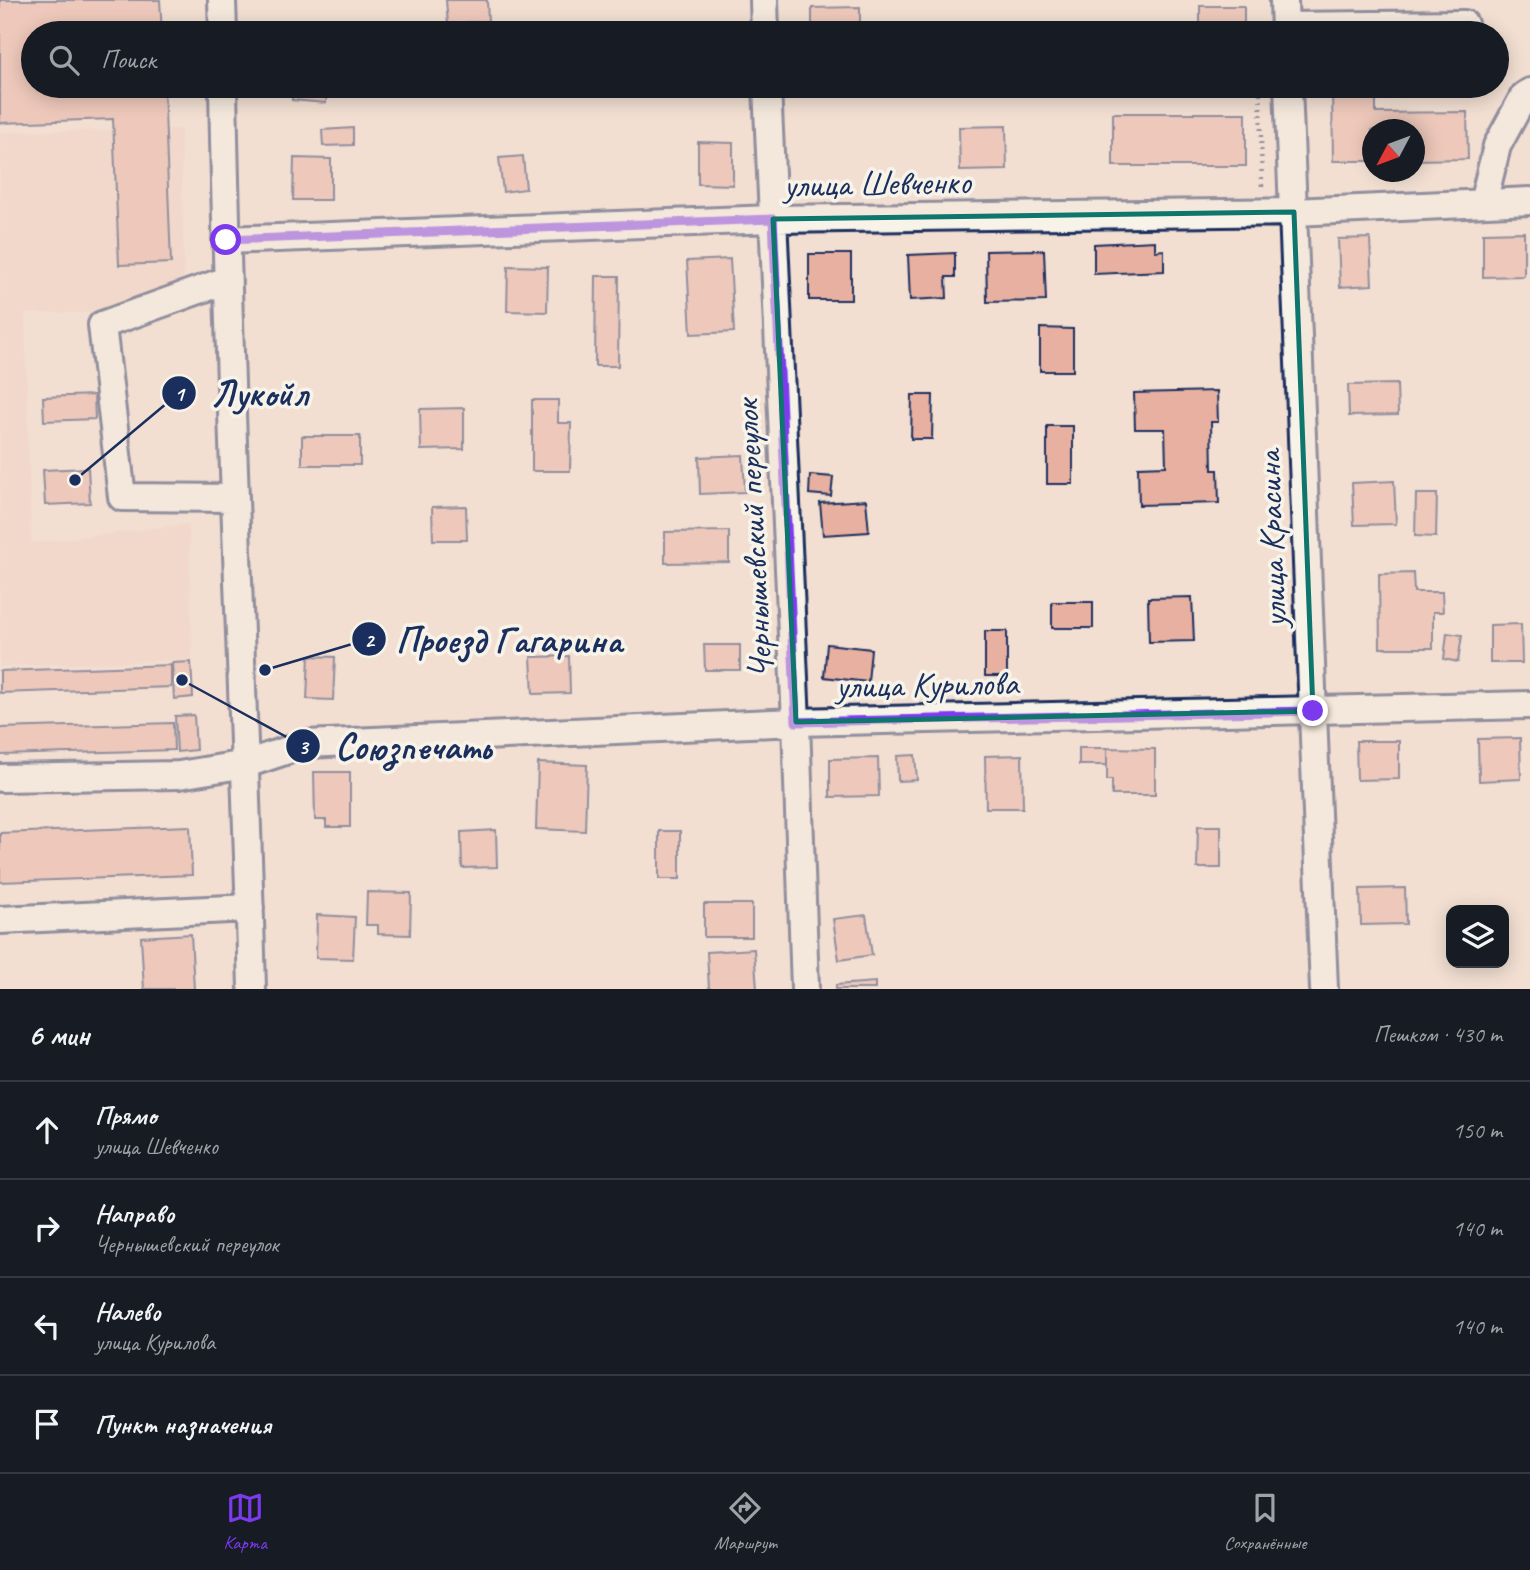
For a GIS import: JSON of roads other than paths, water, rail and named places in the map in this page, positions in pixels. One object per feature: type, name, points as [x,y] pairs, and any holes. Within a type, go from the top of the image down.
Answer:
[{"type":"street","points":[[222,0],[223,21]]},
{"type":"street","points":[[764,0],[765,21]]},
{"type":"street","points":[[1285,20],[1330,21]]},
{"type":"street","points":[[1483,203],[1497,146],[1524,96],[1530,92]]},
{"type":"street","points":[[223,98],[227,280],[252,989]]},
{"type":"street","name":"Чернышевский переулок","points":[[768,98],[796,722],[805,989]]},
{"type":"street","name":"улица Красина","points":[[1289,98],[1324,989]]},
{"type":"street","name":"улица Шевченко","points":[[226,240],[773,219],[1263,213],[1530,201]]},
{"type":"street","points":[[227,280],[102,325],[122,497],[235,498]]},
{"type":"street","name":"улица Курилова","points":[[0,778],[179,775],[246,764],[306,744],[796,722],[1530,705]]},
{"type":"street","points":[[0,920],[250,908]]},
{"type":"place","name":"Лукойл","points":[[75,480]]},
{"type":"place","name":"Проезд Гагарина","points":[[265,670]]},
{"type":"place","name":"Союзпечать","points":[[182,680]]}]
